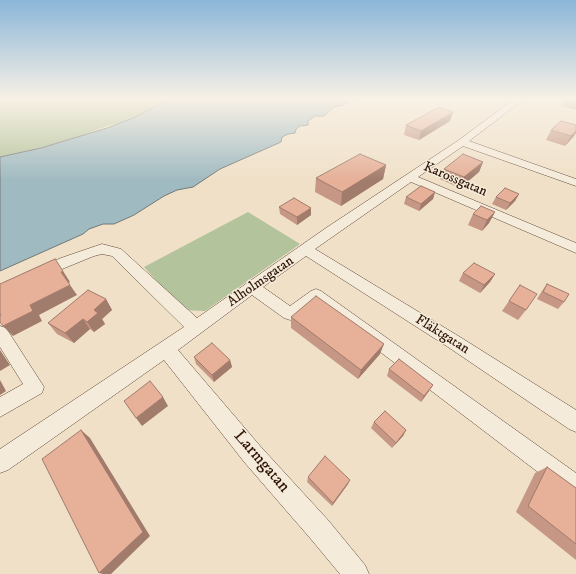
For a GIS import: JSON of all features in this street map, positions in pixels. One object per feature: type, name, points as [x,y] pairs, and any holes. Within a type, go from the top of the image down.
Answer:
[{"type":"street","name":"Alholmsgatan","points":[[0,462],[166,349],[484,126]]},
{"type":"street","points":[[462,142],[576,183]]},
{"type":"street","name":"Karossgatan","points":[[410,177],[576,248]]},
{"type":"street","points":[[26,280],[66,261],[89,253],[102,249],[116,252],[196,328]]},
{"type":"street","name":"Fläktgatan","points":[[306,250],[454,342],[576,422]]},
{"type":"street","points":[[253,288],[290,314],[316,295],[576,487]]},
{"type":"street","points":[[0,333],[35,387],[0,408]]},
{"type":"street","name":"Larmgatan","points":[[166,349],[253,455],[320,530],[356,574]]},
{"type":"green space","points":[[0,126],[108,126],[72,139],[0,159]]},
{"type":"green space","points":[[248,212],[300,244],[205,311],[183,310],[144,267]]},
{"type":"water","points":[[113,126],[302,126],[296,129],[295,133],[282,137],[281,142],[220,169],[193,187],[177,190],[164,196],[134,215],[114,224],[103,224],[89,229],[83,234],[0,271],[0,157],[41,148]]},
{"type":"building","points":[[408,126],[430,126],[421,131]]},
{"type":"building","points":[[556,126],[576,126],[576,131],[571,136],[551,130]]},
{"type":"building","points":[[360,154],[386,165],[342,192],[316,178]]},
{"type":"building","points":[[463,154],[483,162],[464,177],[444,169]]},
{"type":"building","points":[[421,186],[435,192],[421,204],[406,197]]},
{"type":"building","points":[[505,188],[519,194],[510,203],[496,197]]},
{"type":"building","points":[[294,198],[311,208],[297,217],[279,207]]},
{"type":"building","points":[[481,206],[495,212],[487,220],[473,214]]},
{"type":"building","points":[[55,259],[63,271],[61,272],[70,285],[30,305],[33,311],[3,326],[0,322],[0,284]]},
{"type":"building","points":[[474,263],[495,274],[484,285],[463,273]]},
{"type":"building","points":[[547,284],[569,294],[564,302],[543,292]]},
{"type":"building","points":[[520,285],[537,294],[526,310],[509,301]]},
{"type":"building","points":[[88,290],[106,299],[94,310],[98,313],[87,322],[83,319],[65,333],[48,323]]},
{"type":"building","points":[[316,296],[384,344],[361,370],[291,317]]},
{"type":"building","points":[[212,343],[230,360],[212,375],[194,357]]},
{"type":"building","points":[[399,359],[433,385],[424,396],[389,369]]},
{"type":"building","points":[[150,381],[163,397],[136,418],[124,401]]},
{"type":"building","points":[[385,411],[406,430],[396,443],[374,422]]},
{"type":"building","points":[[81,430],[143,532],[99,573],[42,459]]},
{"type":"building","points":[[325,456],[350,480],[333,503],[308,477]]},
{"type":"building","points":[[547,467],[576,488],[576,544],[528,506]]}]
